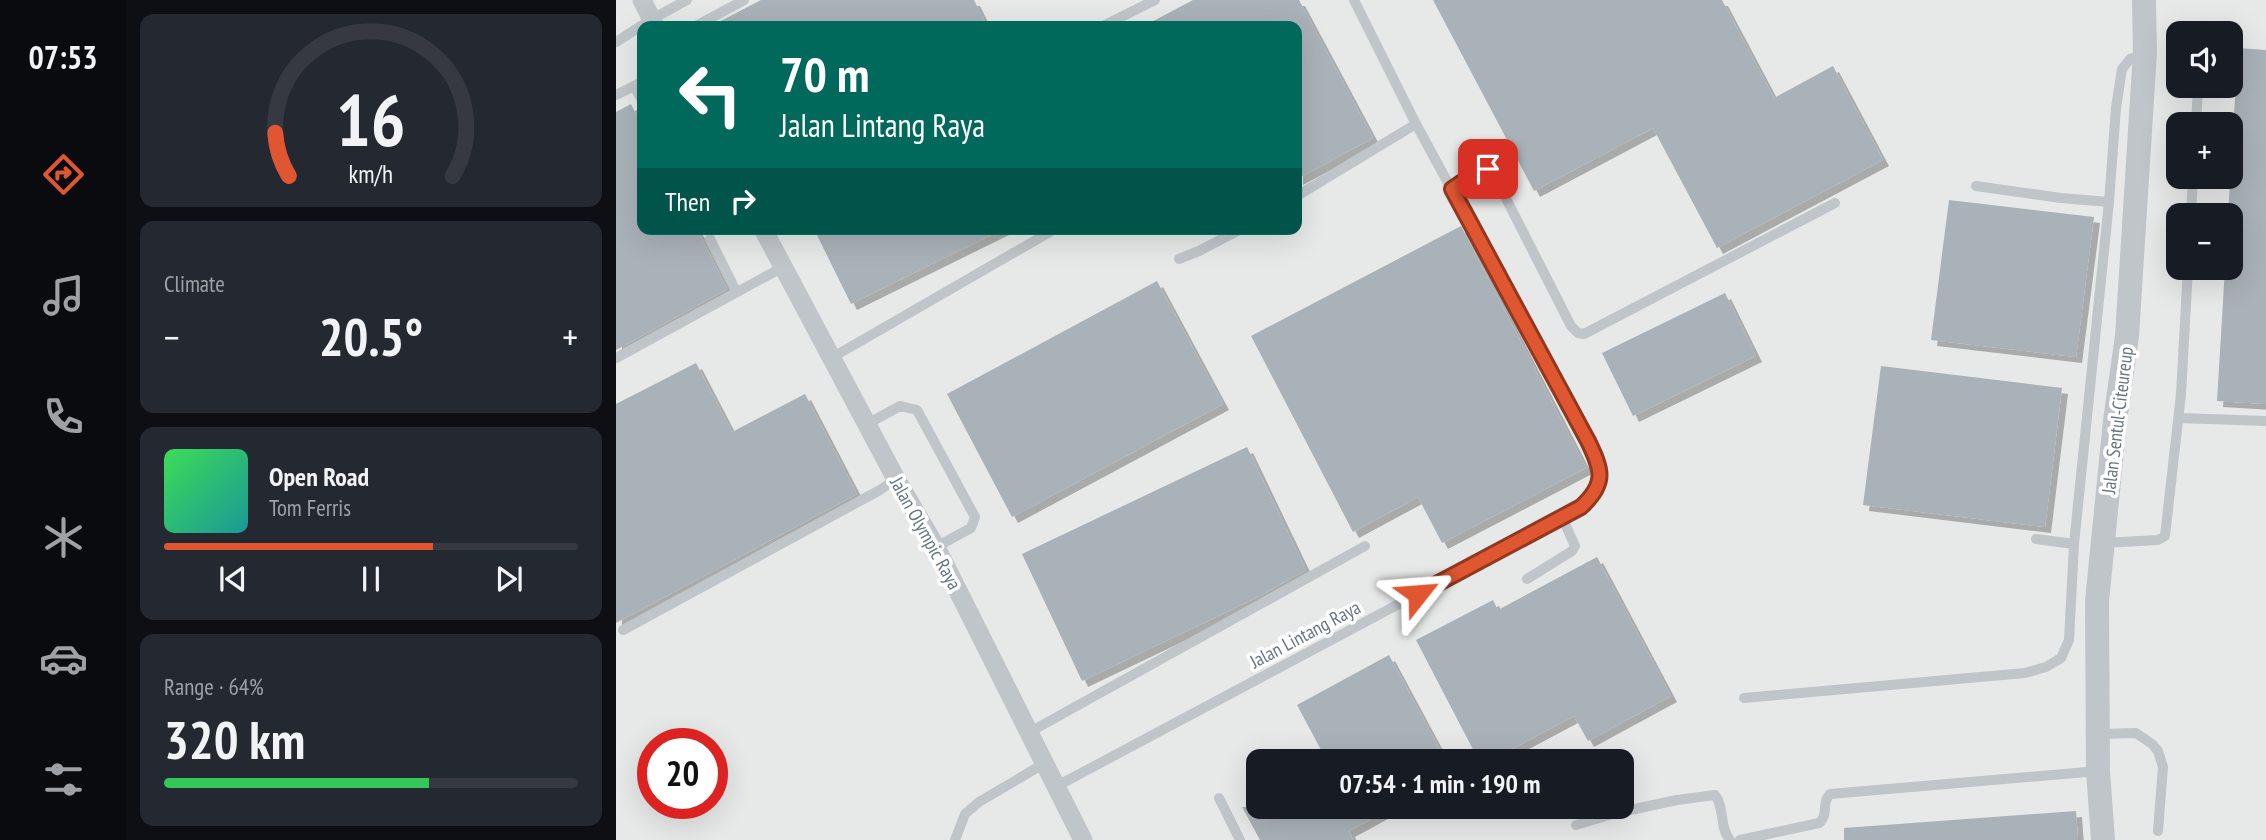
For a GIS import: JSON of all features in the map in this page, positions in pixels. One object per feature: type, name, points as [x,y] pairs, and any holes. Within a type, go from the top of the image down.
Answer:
[{"type":"street","points":[[642,0],[652,21]]},
{"type":"street","name":"Jalan Sentul-Citeureup","points":[[2103,840],[2097,734],[2097,601],[2085,572],[2102,543],[2127,336],[2145,52],[2144,0]]},
{"type":"street","name":"Jalan Olympic Raya","points":[[766,235],[896,479],[936,547],[1083,840]]},
{"type":"lane","points":[[656,21],[687,0]]},
{"type":"lane","points":[[708,21],[744,0]]},
{"type":"lane","points":[[1114,21],[1155,0]]},
{"type":"lane","name":"Jalan Lintang Raya","points":[[1057,786],[1581,507],[1596,492],[1600,478],[1597,460],[1416,124],[1354,0]]},
{"type":"lane","points":[[616,42],[637,31]]},
{"type":"lane","points":[[1744,698],[2025,673],[2046,667],[2061,658],[2066,650],[2085,572],[2074,544],[2116,108],[2122,69],[2130,59],[2145,52]]},
{"type":"lane","points":[[616,95],[637,84]]},
{"type":"lane","points":[[1302,193],[1416,124]]},
{"type":"lane","points":[[1452,189],[1483,168],[1493,173],[1571,326],[1578,333],[1584,334],[1835,203]]},
{"type":"lane","points":[[1976,186],[2109,202]]},
{"type":"lane","points":[[832,357],[1045,235]]},
{"type":"lane","points":[[1179,259],[1230,235]]},
{"type":"lane","points":[[710,239],[736,291]]},
{"type":"lane","points":[[616,358],[783,267]]},
{"type":"lane","points":[[2102,543],[2158,540],[2165,536],[2179,418],[2187,280]]},
{"type":"lane","points":[[867,424],[900,406],[917,410],[975,517],[971,528],[936,547]]},
{"type":"lane","points":[[2179,418],[2266,421]]},
{"type":"lane","points":[[623,630],[896,479]]},
{"type":"lane","points":[[1527,579],[1572,551],[1575,546],[1562,517]]},
{"type":"lane","points":[[2036,539],[2074,544]]},
{"type":"lane","points":[[1028,733],[1364,546]]},
{"type":"lane","points":[[2097,734],[2136,733],[2158,751],[2164,767],[2158,831]]},
{"type":"lane","points":[[955,840],[965,814],[979,802],[1045,763]]},
{"type":"lane","points":[[1740,840],[1819,823],[1825,814],[1825,800],[1830,794],[2098,771]]},
{"type":"lane","points":[[1576,825],[1616,813],[1714,795],[1720,804],[1725,833],[1730,840]]},
{"type":"lane","points":[[1219,798],[1240,840]]},
{"type":"shaded area","points":[[616,0],[2266,0],[2266,840],[616,840]]},
{"type":"building","points":[[761,0],[974,0],[984,21],[721,21]]},
{"type":"building","points":[[1193,0],[1299,0],[1373,138],[1302,176],[1302,21],[1153,21]]},
{"type":"building","points":[[1433,0],[1722,0],[1774,98],[1833,66],[1883,160],[1717,248],[1653,128],[1534,191]]},
{"type":"building","points":[[2243,48],[2266,50],[2266,404],[2217,401],[2224,280],[2243,280],[2243,203],[2229,203],[2230,189],[2243,189],[2243,112],[2234,112],[2235,98],[2243,98]]},
{"type":"building","points":[[631,104],[637,116],[637,235],[700,235],[727,289],[616,350],[616,112]]},
{"type":"building","points":[[1949,200],[2094,217],[2076,357],[1931,340]]},
{"type":"building","points":[[1461,226],[1586,468],[1442,543],[1418,497],[1353,532],[1251,336]]},
{"type":"building","points":[[817,235],[991,235],[851,304]]},
{"type":"building","points":[[1157,281],[1223,404],[1012,517],[947,394]]},
{"type":"building","points":[[1725,293],[1756,356],[1633,416],[1602,353]]},
{"type":"building","points":[[696,363],[732,432],[805,394],[857,494],[616,623],[616,404]]},
{"type":"building","points":[[1881,366],[2062,388],[2045,527],[1863,505]]},
{"type":"building","points":[[1247,447],[1306,570],[1260,596],[1082,681],[1022,554]]},
{"type":"building","points":[[1597,557],[1671,696],[1588,741],[1574,716],[1512,749],[1473,749],[1416,640],[1493,600],[1498,610]]},
{"type":"building","points":[[1389,655],[1440,749],[1321,749],[1297,705]]},
{"type":"building","points":[[2076,811],[2078,840],[1844,840],[1844,828]]},
{"type":"building","points":[[1249,819],[1371,819],[1349,831],[1353,840],[1260,840]]},
{"type":"route","points":[[1418,594],[1581,507],[1596,492],[1600,478],[1597,460],[1588,441],[1452,189],[1483,168],[1488,169]]}]
